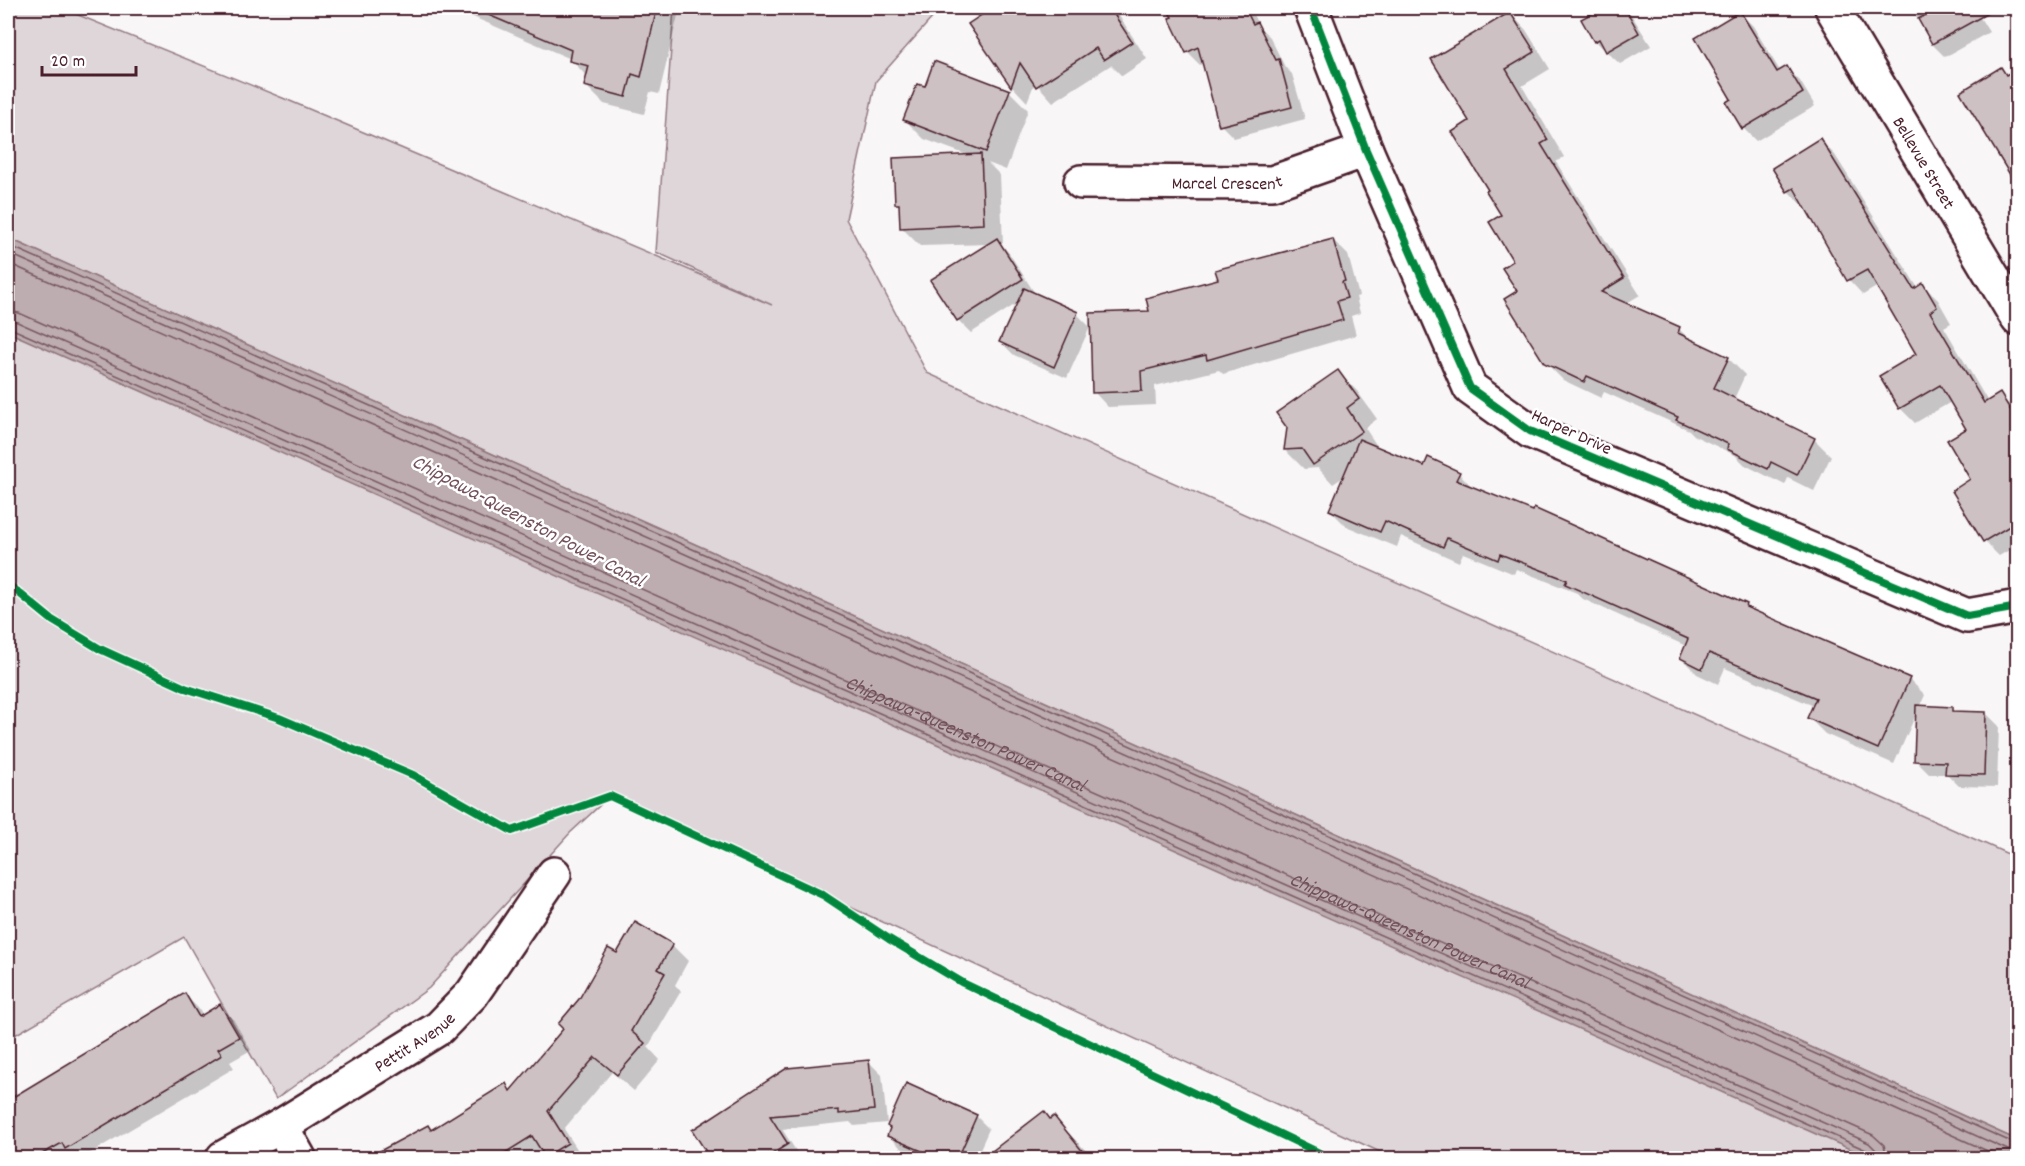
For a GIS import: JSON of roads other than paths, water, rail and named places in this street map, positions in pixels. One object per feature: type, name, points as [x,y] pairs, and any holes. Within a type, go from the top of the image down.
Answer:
[{"type":"street","name":"Harper Drive","points":[[1311,8],[1366,150],[1470,388],[1530,431],[1967,616],[2018,607]]},
{"type":"street","name":"Bellevue Street","points":[[1832,8],[2018,319]]},
{"type":"street","name":"Marcel Crescent","points":[[1081,182],[1272,183],[1366,150]]},
{"type":"street","name":"Pettit Avenue","points":[[223,1158],[280,1126],[439,1028],[472,994],[554,873]]},
{"type":"street","points":[[280,1126],[299,1158]]},
{"type":"water","name":"Chippawa-Queenston Power Canal","points":[[8,238],[726,558],[2017,1140],[2017,1158],[1870,1158],[8,332]]}]
